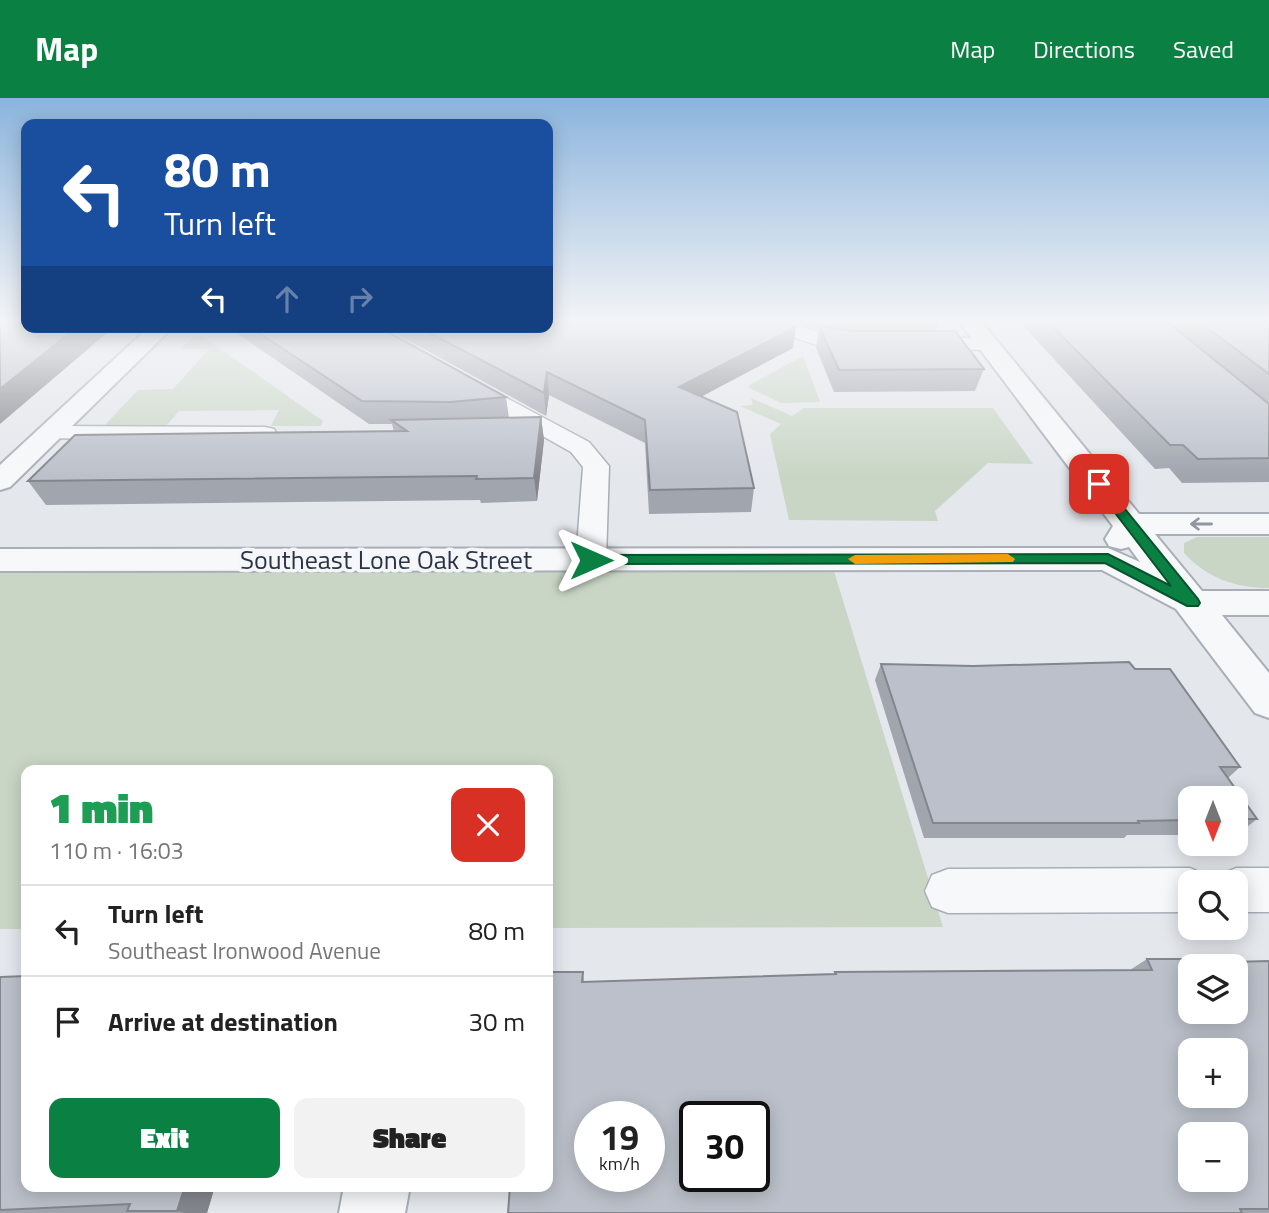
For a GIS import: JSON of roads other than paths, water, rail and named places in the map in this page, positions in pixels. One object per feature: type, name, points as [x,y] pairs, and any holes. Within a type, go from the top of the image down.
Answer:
[{"type":"street","points":[[0,481],[115,372]]},
{"type":"street","points":[[1010,372],[1269,702]]},
{"type":"street","points":[[1131,524],[1269,524]]},
{"type":"street","points":[[1108,559],[1131,524]]},
{"type":"street","name":"Southeast Lone Oak Street","points":[[0,560],[1108,559],[1193,603],[1269,603]]},
{"type":"street","points":[[372,1213],[376,1192]]},
{"type":"lane","points":[[443,372],[580,447],[596,466],[591,560]]},
{"type":"lane","points":[[506,430],[545,428]]},
{"type":"lane","points":[[51,433],[293,434]]},
{"type":"lane","points":[[948,891],[1178,890]]},
{"type":"lane","points":[[1248,890],[1269,890]]}]
